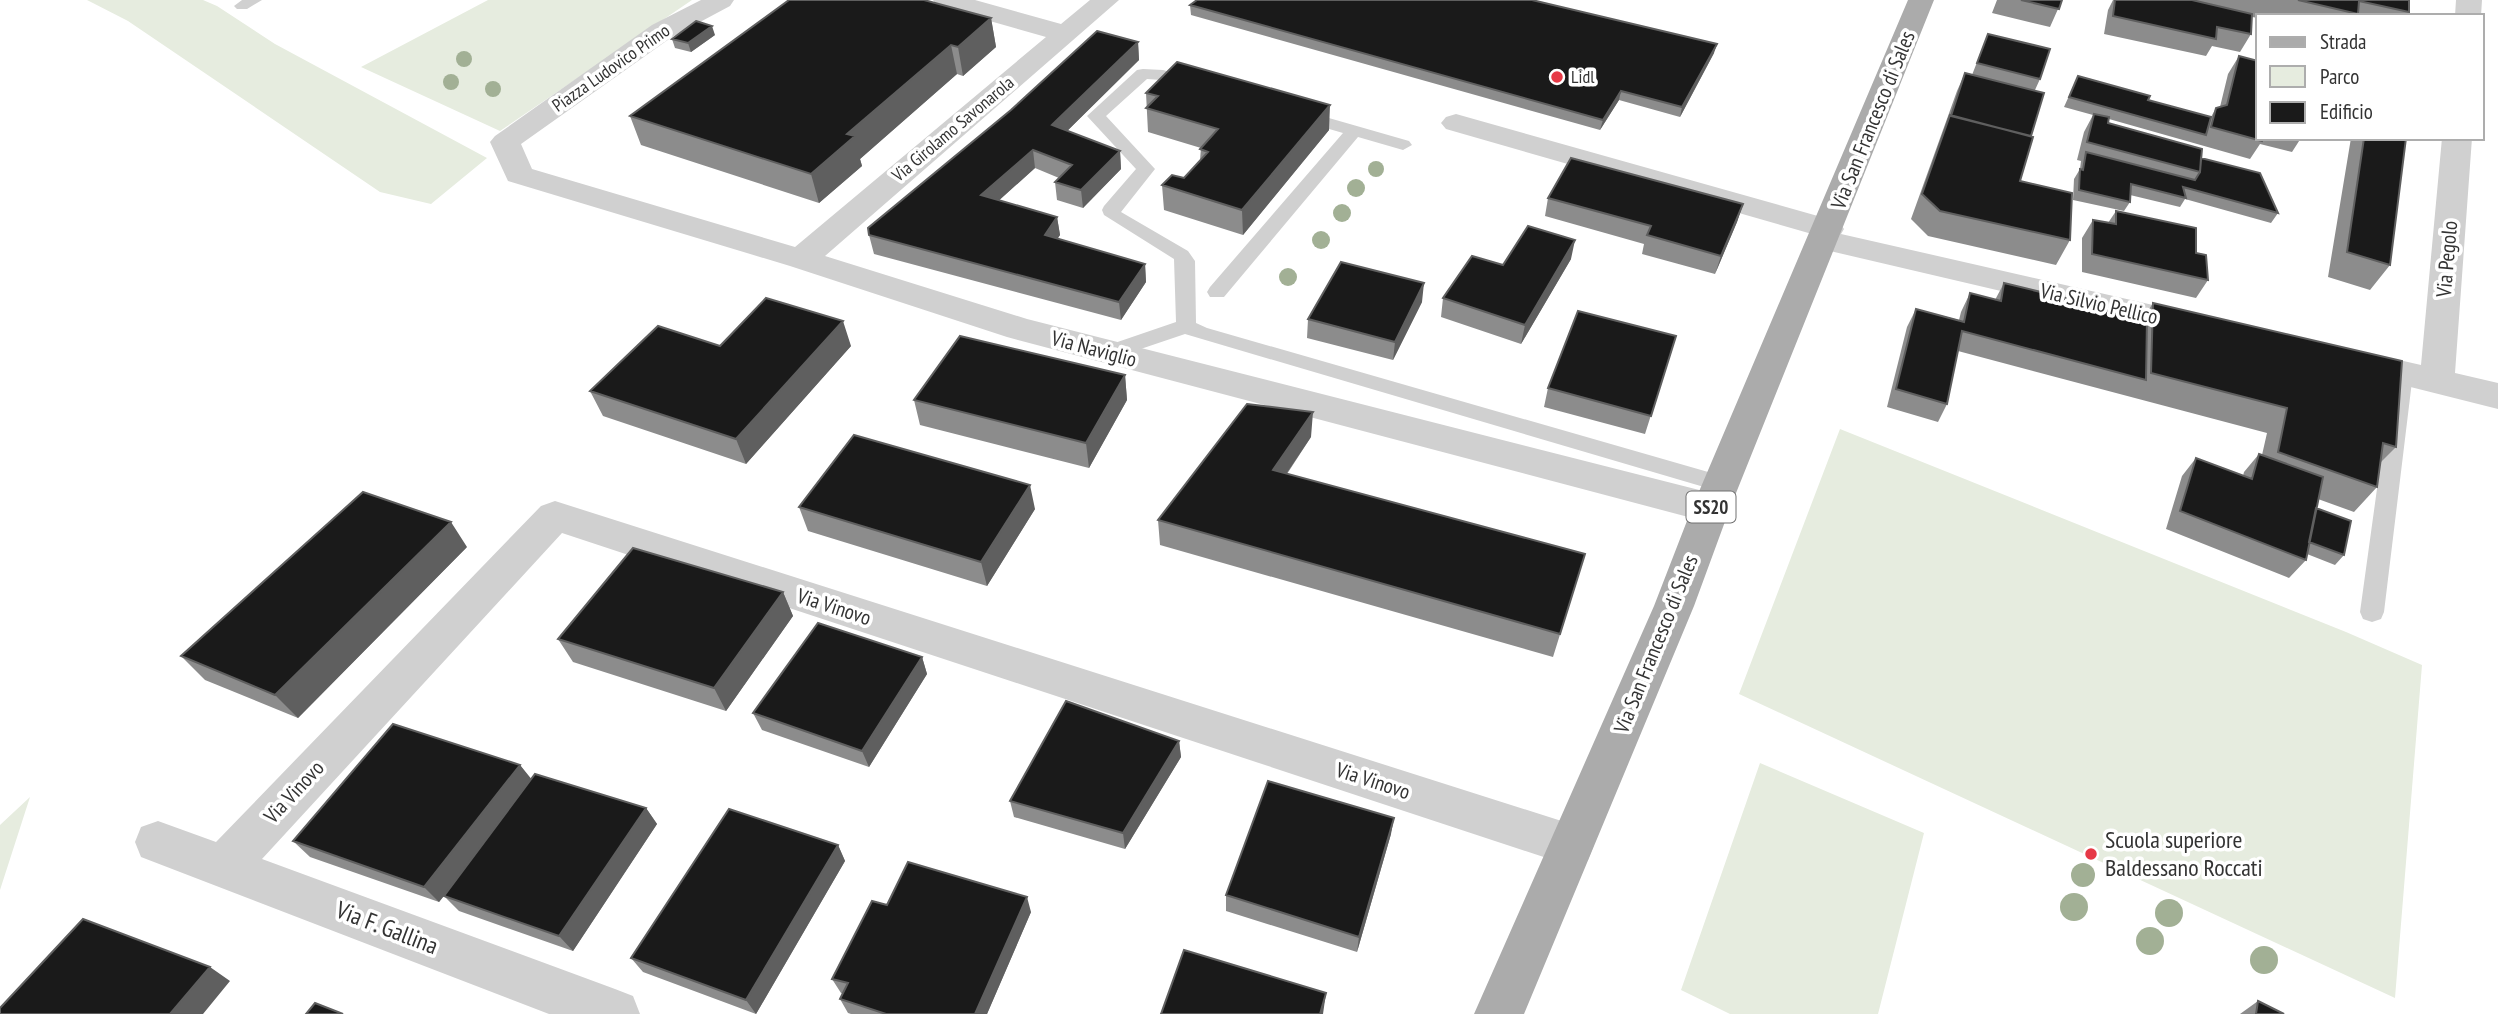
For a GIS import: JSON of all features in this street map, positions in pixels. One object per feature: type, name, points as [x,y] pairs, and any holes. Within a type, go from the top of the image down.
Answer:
[{"type":"main road","name":"Via San Francesco di Sales","points":[[1499,1014],[1674,606],[1716,496],[1921,0]]},
{"type":"street","name":"Piazza Ludovico Primo","points":[[505,142],[662,31],[720,0]]},
{"type":"street","points":[[946,0],[1065,34]]},
{"type":"street","name":"Via Girolamo Savonarola","points":[[801,259],[1106,0]]},
{"type":"street","name":"Via Silvio Pellico","points":[[1456,123],[1826,234],[2227,333]]},
{"type":"street","name":"Via Pegolo","points":[[2437,380],[2457,140]]},
{"type":"street","name":"Via Naviglio","points":[[505,142],[519,175],[801,259],[1018,329],[1107,353],[1716,496]]},
{"type":"street","points":[[2322,354],[2498,396]]},
{"type":"street","name":"Via Vinovo","points":[[224,867],[555,516],[1571,845]]},
{"type":"street","name":"Via F. Gallina","points":[[158,842],[615,1014]]},
{"type":"lane","points":[[1186,326],[1185,261],[1181,255],[1113,215],[1111,211],[1146,169],[1096,116],[1143,74],[1163,75],[1214,90]]},
{"type":"lane","points":[[1278,108],[1404,145]]},
{"type":"lane","points":[[1217,292],[1354,131]]},
{"type":"lane","points":[[1107,353],[1186,326],[1200,333],[1716,496]]},
{"type":"lane","points":[[2372,612],[2403,373]]},
{"type":"green space","points":[[87,0],[203,0],[217,6],[275,44],[487,158],[431,204],[380,192],[128,21]]},
{"type":"green space","points":[[488,0],[692,0],[500,131],[361,67]]},
{"type":"green space","points":[[1840,429],[2422,665],[2395,998],[1739,694]]},
{"type":"green space","points":[[1760,763],[1924,833],[1878,1014],[1730,1014],[1681,990]]},
{"type":"green space","points":[[30,797],[0,890],[0,825]]},
{"type":"building","points":[[789,0],[924,0],[991,18],[958,47],[951,45],[847,134],[855,136],[811,174],[630,116]]},
{"type":"building","name":"Lidl","points":[[1197,0],[1532,0],[1717,44],[1682,107],[1621,91],[1603,120],[1190,5]]},
{"type":"building","points":[[2021,0],[2062,0],[2059,9]]},
{"type":"building","points":[[2115,0],[2192,0],[2252,14],[2251,34],[2217,27],[2216,39],[2113,16]]},
{"type":"building","points":[[2298,0],[2409,0],[2409,12],[2359,1],[2358,14]]},
{"type":"building","points":[[696,21],[712,26],[688,43],[672,39]]},
{"type":"building","points":[[1097,31],[1138,42],[1052,125],[1120,151],[1081,190],[1055,182],[1072,165],[1033,150],[981,195],[1057,217],[1045,235],[1145,264],[1119,302],[869,235],[868,228],[1011,110]]},
{"type":"building","points":[[1988,34],[2050,49],[2040,79],[1977,63]]},
{"type":"building","points":[[2239,56],[2256,60],[2256,139],[2211,127],[2216,108],[2227,105]]},
{"type":"building","points":[[1177,62],[1330,105],[1242,210],[1162,185],[1172,175],[1184,178],[1208,152],[1200,149],[1218,129],[1146,108],[1158,96],[1146,93]]},
{"type":"building","points":[[1965,73],[2044,93],[2031,136],[1951,116]]},
{"type":"building","points":[[2078,76],[2150,96],[2148,100],[2211,117],[2206,135],[2069,97]]},
{"type":"building","points":[[2094,114],[2109,117],[2108,123],[2202,149],[2200,172],[2087,142]]},
{"type":"building","points":[[1950,115],[2033,137],[2020,181],[2072,193],[2070,240],[1940,211],[1922,194]]},
{"type":"building","points":[[2364,140],[2406,140],[2390,265],[2347,252]]},
{"type":"building","points":[[2086,152],[2195,180],[2200,172],[2201,158],[2260,173],[2278,213],[2183,187],[2186,198],[2131,184],[2130,202],[2079,190],[2080,169],[2083,170]]},
{"type":"building","points":[[1571,158],[1743,204],[1721,256],[1647,235],[1651,226],[1548,198]]},
{"type":"building","points":[[2116,211],[2196,228],[2196,253],[2206,255],[2208,280],[2092,254],[2093,220],[2116,224]]},
{"type":"building","points":[[1528,226],[1575,240],[1525,325],[1443,298],[1472,256],[1503,265]]},
{"type":"building","points":[[1341,262],[1424,283],[1395,342],[1308,319]]},
{"type":"building","points":[[2004,283],[2147,318],[2146,380],[1962,331],[1947,404],[1896,389],[1916,309],[1964,322],[1970,293],[2001,301]]},
{"type":"building","points":[[766,298],[843,321],[736,439],[590,391],[658,326],[720,346]]},
{"type":"building","points":[[2153,303],[2402,361],[2396,447],[2383,443],[2377,487],[2278,452],[2287,408],[2151,373]]},
{"type":"building","points":[[1578,311],[1676,336],[1651,416],[1548,388]]},
{"type":"building","points":[[960,336],[1125,375],[1086,443],[914,400]]},
{"type":"building","points":[[1247,404],[1313,412],[1273,470],[1585,554],[1560,634],[1158,520]]},
{"type":"building","points":[[854,435],[1030,485],[981,562],[799,507]]},
{"type":"building","points":[[2259,454],[2323,477],[2306,560],[2180,511],[2196,458],[2252,479]]},
{"type":"building","points":[[363,492],[451,522],[275,695],[181,656]]},
{"type":"building","points":[[2316,508],[2351,521],[2344,555],[2309,542]]},
{"type":"building","points":[[633,548],[783,592],[714,688],[558,639]]},
{"type":"building","points":[[818,623],[922,657],[862,751],[753,713]]},
{"type":"building","points":[[1066,701],[1179,741],[1123,833],[1010,801]]},
{"type":"building","points":[[393,724],[520,765],[424,887],[293,841]]},
{"type":"building","points":[[535,774],[646,808],[559,936],[444,896]]},
{"type":"building","points":[[1268,781],[1394,818],[1359,937],[1226,895]]},
{"type":"building","points":[[729,809],[838,845],[746,1000],[631,958]]},
{"type":"building","points":[[908,862],[1027,897],[975,1014],[886,1014],[840,999],[848,983],[832,979],[872,901],[887,905]]},
{"type":"building","points":[[83,919],[210,967],[170,1014],[0,1014],[0,1008]]},
{"type":"building","points":[[1184,950],[1326,993],[1320,1014],[1161,1014]]},
{"type":"building","points":[[2258,1001],[2284,1014],[2256,1014]]},
{"type":"building","points":[[315,1003],[343,1014],[306,1014]]},
{"type":"place","name":"Lidl","points":[[1557,77]]},
{"type":"place","name":"Scuola superiore Baldessano Roccati","points":[[2091,854]]}]
